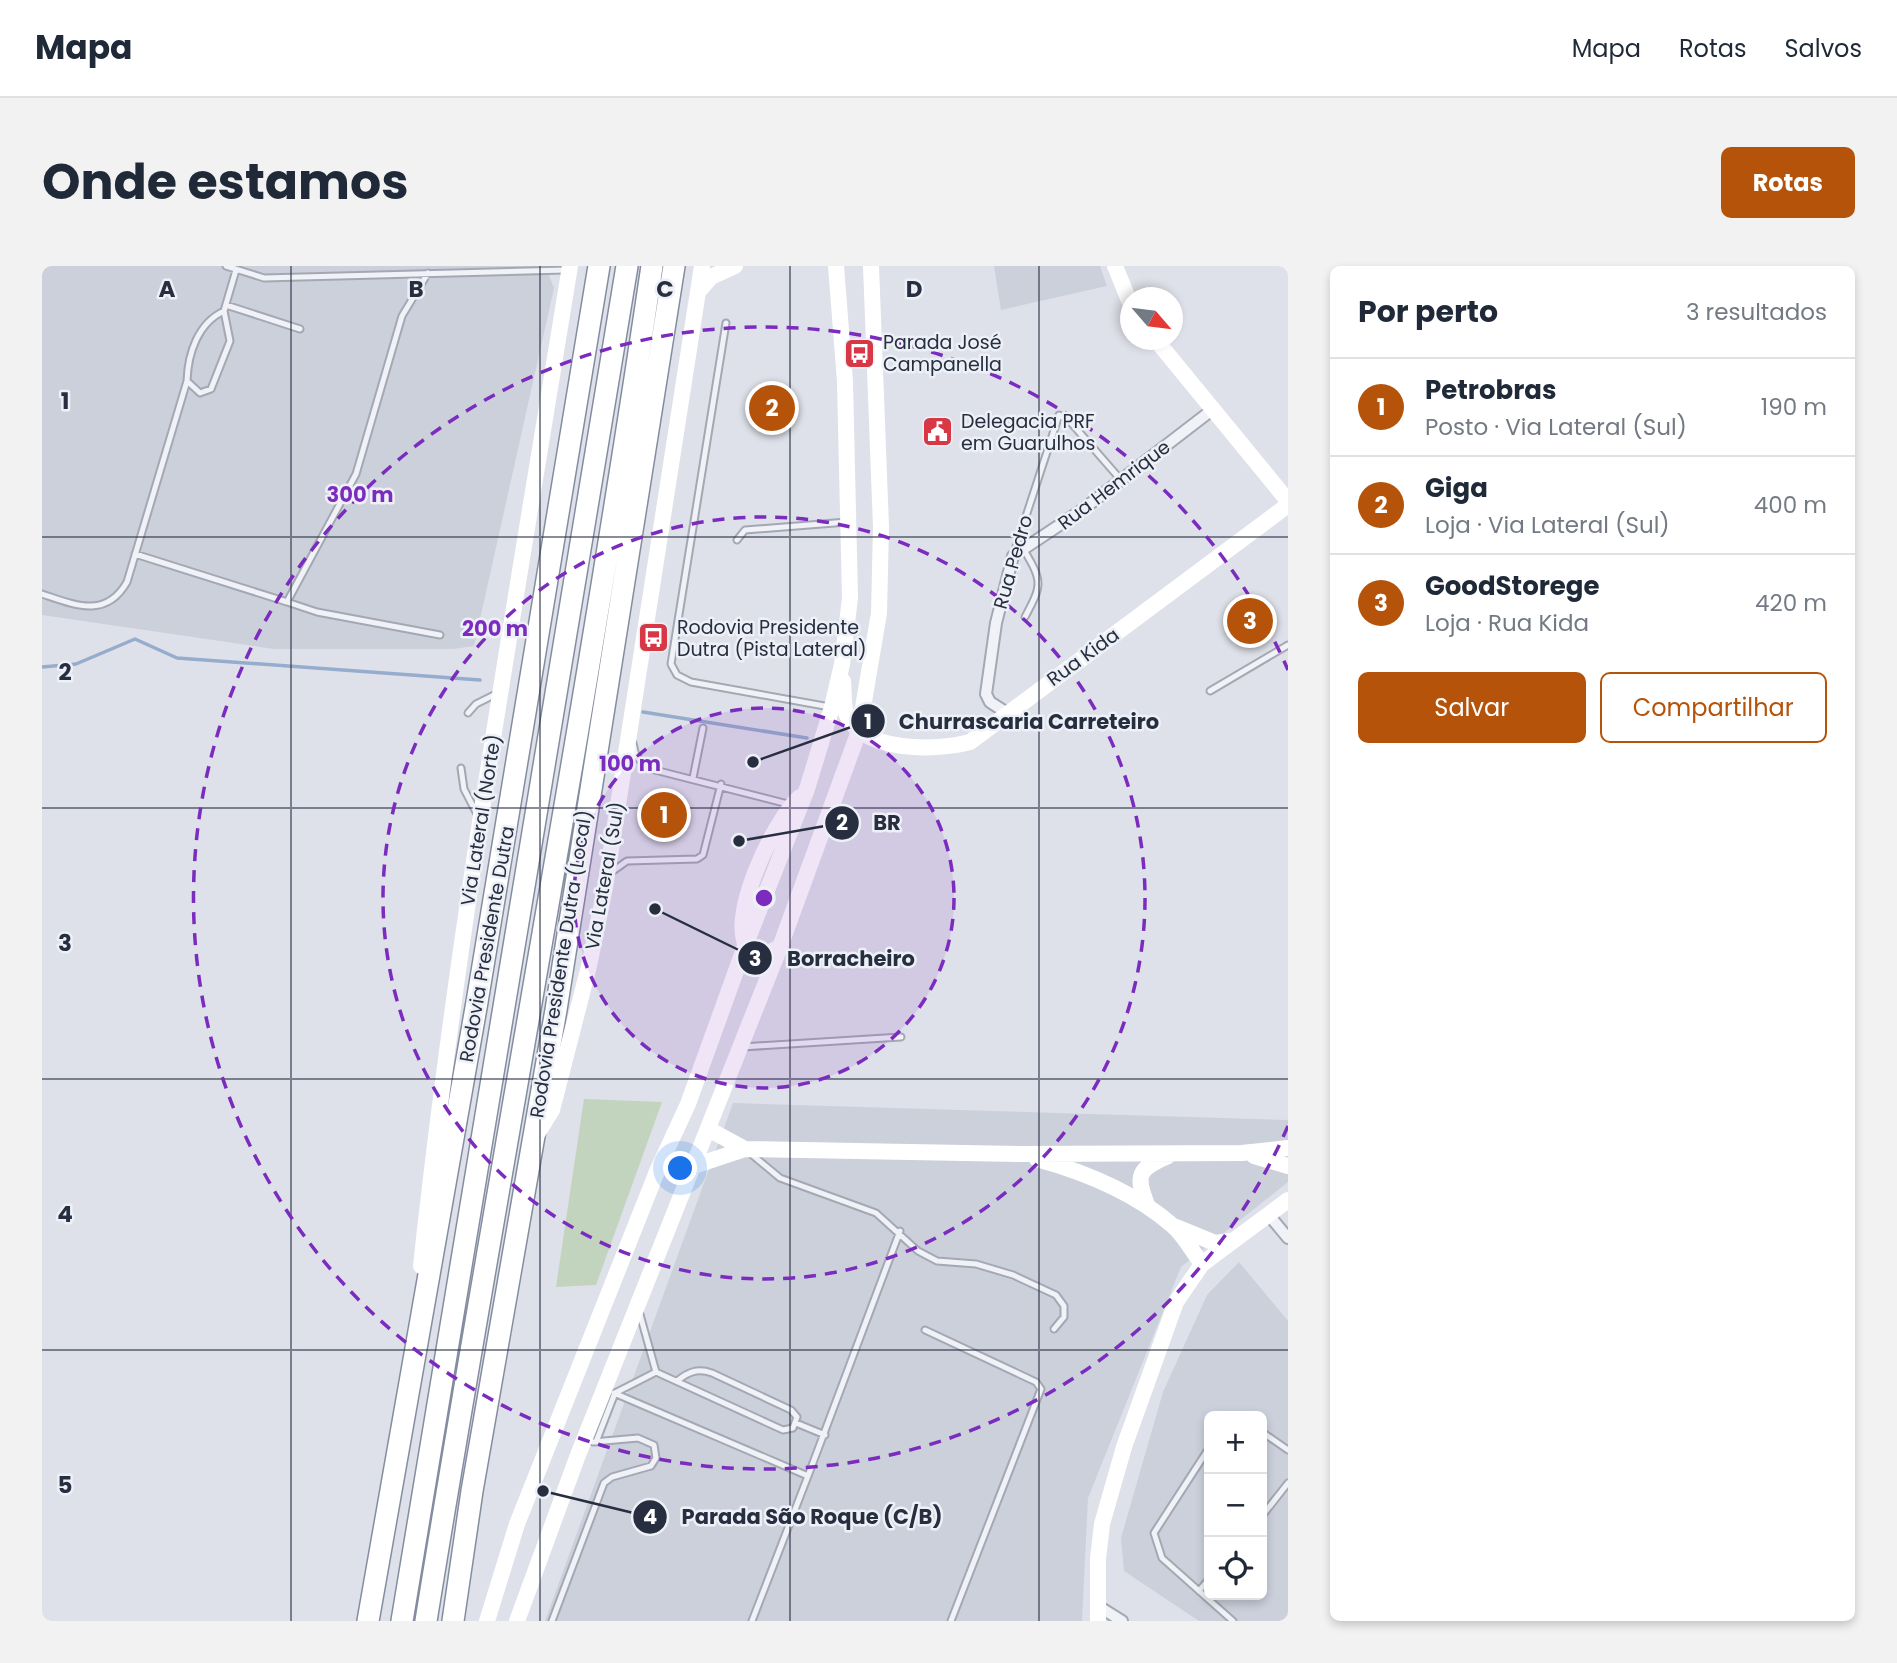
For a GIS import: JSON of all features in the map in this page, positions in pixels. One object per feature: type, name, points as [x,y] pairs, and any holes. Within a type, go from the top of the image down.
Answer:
[{"type":"highway","name":"Rodovia Presidente Dutra","points":[[368,1621],[409,1376],[477,1002],[599,266]]},
{"type":"highway","name":"Rodovia Presidente Dutra","points":[[402,1621],[627,266]]},
{"type":"highway","points":[[426,1621],[532,1007],[652,266]]},
{"type":"highway","name":"Rodovia Presidente Dutra (Local)","points":[[453,1621],[556,1010],[674,266]]},
{"type":"main road","name":"Via Lateral (Sul)","points":[[531,1146],[552,1110],[589,966],[605,888],[702,266]]},
{"type":"main road","points":[[697,294],[711,277],[735,266]]},
{"type":"main road","points":[[487,1621],[517,1524],[657,1169],[688,1104],[745,946],[805,793],[832,707],[842,664],[850,598],[845,382],[836,266]]},
{"type":"main road","points":[[517,1621],[610,1391],[638,1308],[780,947],[859,732],[879,612],[881,527],[871,266]]},
{"type":"main road","points":[[1115,266],[1124,287]]},
{"type":"main road","name":"Via Lateral (Norte)","points":[[409,1376],[437,1124],[481,819],[569,268]]},
{"type":"main road","points":[[1164,350],[1288,503]]},
{"type":"main road","name":"Rua Kida","points":[[859,732],[902,746],[920,748],[957,745],[970,741],[1288,503]]},
{"type":"main road","points":[[842,664],[845,712],[859,732]]},
{"type":"main road","points":[[780,947],[764,955],[750,951],[745,946],[740,928],[743,910],[772,836],[791,805],[805,793]]},
{"type":"main road","points":[[708,1129],[745,1149]]},
{"type":"main road","points":[[694,1166],[745,1149],[1018,1154],[1242,1153],[1288,1148]]},
{"type":"main road","points":[[1148,1207],[1141,1190],[1141,1174],[1152,1163],[1177,1152]]},
{"type":"main road","points":[[1242,1153],[1288,1166]]},
{"type":"main road","points":[[1018,1154],[1094,1178],[1148,1207],[1174,1226],[1215,1243],[1233,1241]]},
{"type":"main road","points":[[657,1169],[667,1161],[676,1162],[683,1168],[686,1184]]},
{"type":"main road","points":[[1098,1614],[1102,1524],[1125,1447],[1176,1302],[1202,1264],[1288,1200]]},
{"type":"main road","points":[[1174,1226],[1202,1264]]},
{"type":"street","name":"Rua Hemrique","points":[[1013,555],[1024,550],[1121,480],[1212,410]]},
{"type":"street","name":"Rua Pedro","points":[[1007,713],[990,702],[986,694],[996,623],[1013,555]]},
{"type":"street","points":[[1268,1214],[1288,1238]]},
{"type":"street","points":[[1098,1614],[1122,1621]]},
{"type":"lane","points":[[226,266],[264,278],[569,268]]},
{"type":"lane","points":[[187,381],[200,393],[207,392],[213,384],[230,341],[225,308],[236,270]]},
{"type":"lane","points":[[288,602],[356,474],[402,316],[428,273]]},
{"type":"lane","points":[[42,594],[84,606],[110,603],[127,582],[200,331],[213,316],[225,308],[300,328]]},
{"type":"lane","points":[[726,323],[671,664],[677,675],[691,682],[832,707]]},
{"type":"lane","name":"Rua Pedro","points":[[1013,555],[1057,417],[1061,414],[1121,480]]},
{"type":"lane","points":[[737,540],[745,530],[850,522]]},
{"type":"lane","points":[[1024,550],[1040,580],[1040,589],[1025,617]]},
{"type":"lane","points":[[135,554],[317,612],[440,635]]},
{"type":"lane","points":[[1210,691],[1288,645]]},
{"type":"lane","points":[[468,713],[476,704],[502,688]]},
{"type":"lane","points":[[629,722],[636,756],[647,768],[720,784],[791,805]]},
{"type":"lane","points":[[693,778],[703,728]]},
{"type":"lane","points":[[461,768],[464,789],[481,819]]},
{"type":"lane","points":[[605,888],[615,867],[627,861],[697,859],[703,855],[720,784]]},
{"type":"lane","points":[[739,1047],[901,1037]]},
{"type":"lane","points":[[745,1149],[780,1178],[876,1213],[900,1231],[918,1251],[937,1261],[976,1264],[1013,1275],[1056,1295],[1064,1306],[1064,1317],[1054,1329]]},
{"type":"lane","points":[[752,1621],[825,1435],[900,1231]]},
{"type":"lane","points":[[638,1308],[656,1372]]},
{"type":"lane","points":[[925,1330],[1036,1382],[1041,1388],[951,1621]]},
{"type":"lane","points":[[610,1391],[656,1372],[783,1430],[793,1428],[796,1423],[797,1417],[791,1410],[712,1373],[692,1371],[677,1381]]},
{"type":"lane","points":[[610,1391],[808,1476]]},
{"type":"lane","points":[[796,1423],[825,1435]]},
{"type":"lane","points":[[1267,1435],[1288,1450]]},
{"type":"lane","points":[[552,1621],[604,1483],[611,1477],[651,1466],[656,1458],[654,1445],[638,1438],[589,1443]]},
{"type":"lane","points":[[1204,1456],[1154,1533],[1162,1558],[1233,1621]]},
{"type":"lane","points":[[1267,1510],[1288,1483]]},
{"type":"lane","points":[[1199,1591],[1204,1585]]},
{"type":"shaded area","points":[[42,266],[545,266],[554,288],[474,646],[453,649],[274,649],[42,615]]},
{"type":"shaded area","points":[[994,266],[1100,266],[1107,286],[1001,310]]},
{"type":"shaded area","points":[[733,1103],[1288,1120],[1288,1182],[1181,1267],[1088,1498],[1082,1621],[545,1621]]},
{"type":"shaded area","points":[[1239,1262],[1288,1321],[1288,1621],[1199,1621],[1124,1571],[1121,1538],[1163,1392],[1207,1295]]},
{"type":"green space","points":[[584,1099],[662,1102],[596,1285],[556,1287]]},
{"type":"waterway","points":[[42,667],[76,664],[135,639],[177,658],[480,680]]},
{"type":"waterway","points":[[643,712],[807,738]]},
{"type":"place","name":"Parada José Campanella","points":[[860,353]]},
{"type":"place","name":"Giga","points":[[772,408]]},
{"type":"place","name":"Delegacia PRF em Guarulhos","points":[[938,432]]},
{"type":"place","name":"GoodStorege","points":[[1250,621]]},
{"type":"place","name":"Rodovia Presidente Dutra (Pista Lateral)","points":[[654,638]]},
{"type":"place","name":"Churrascaria Carreteiro","points":[[753,762]]},
{"type":"place","name":"Petrobras","points":[[664,815]]},
{"type":"place","name":"BR","points":[[739,841]]},
{"type":"place","name":"Borracheiro","points":[[655,909]]},
{"type":"place","name":"Parada São Roque (C/B)","points":[[543,1491]]}]
